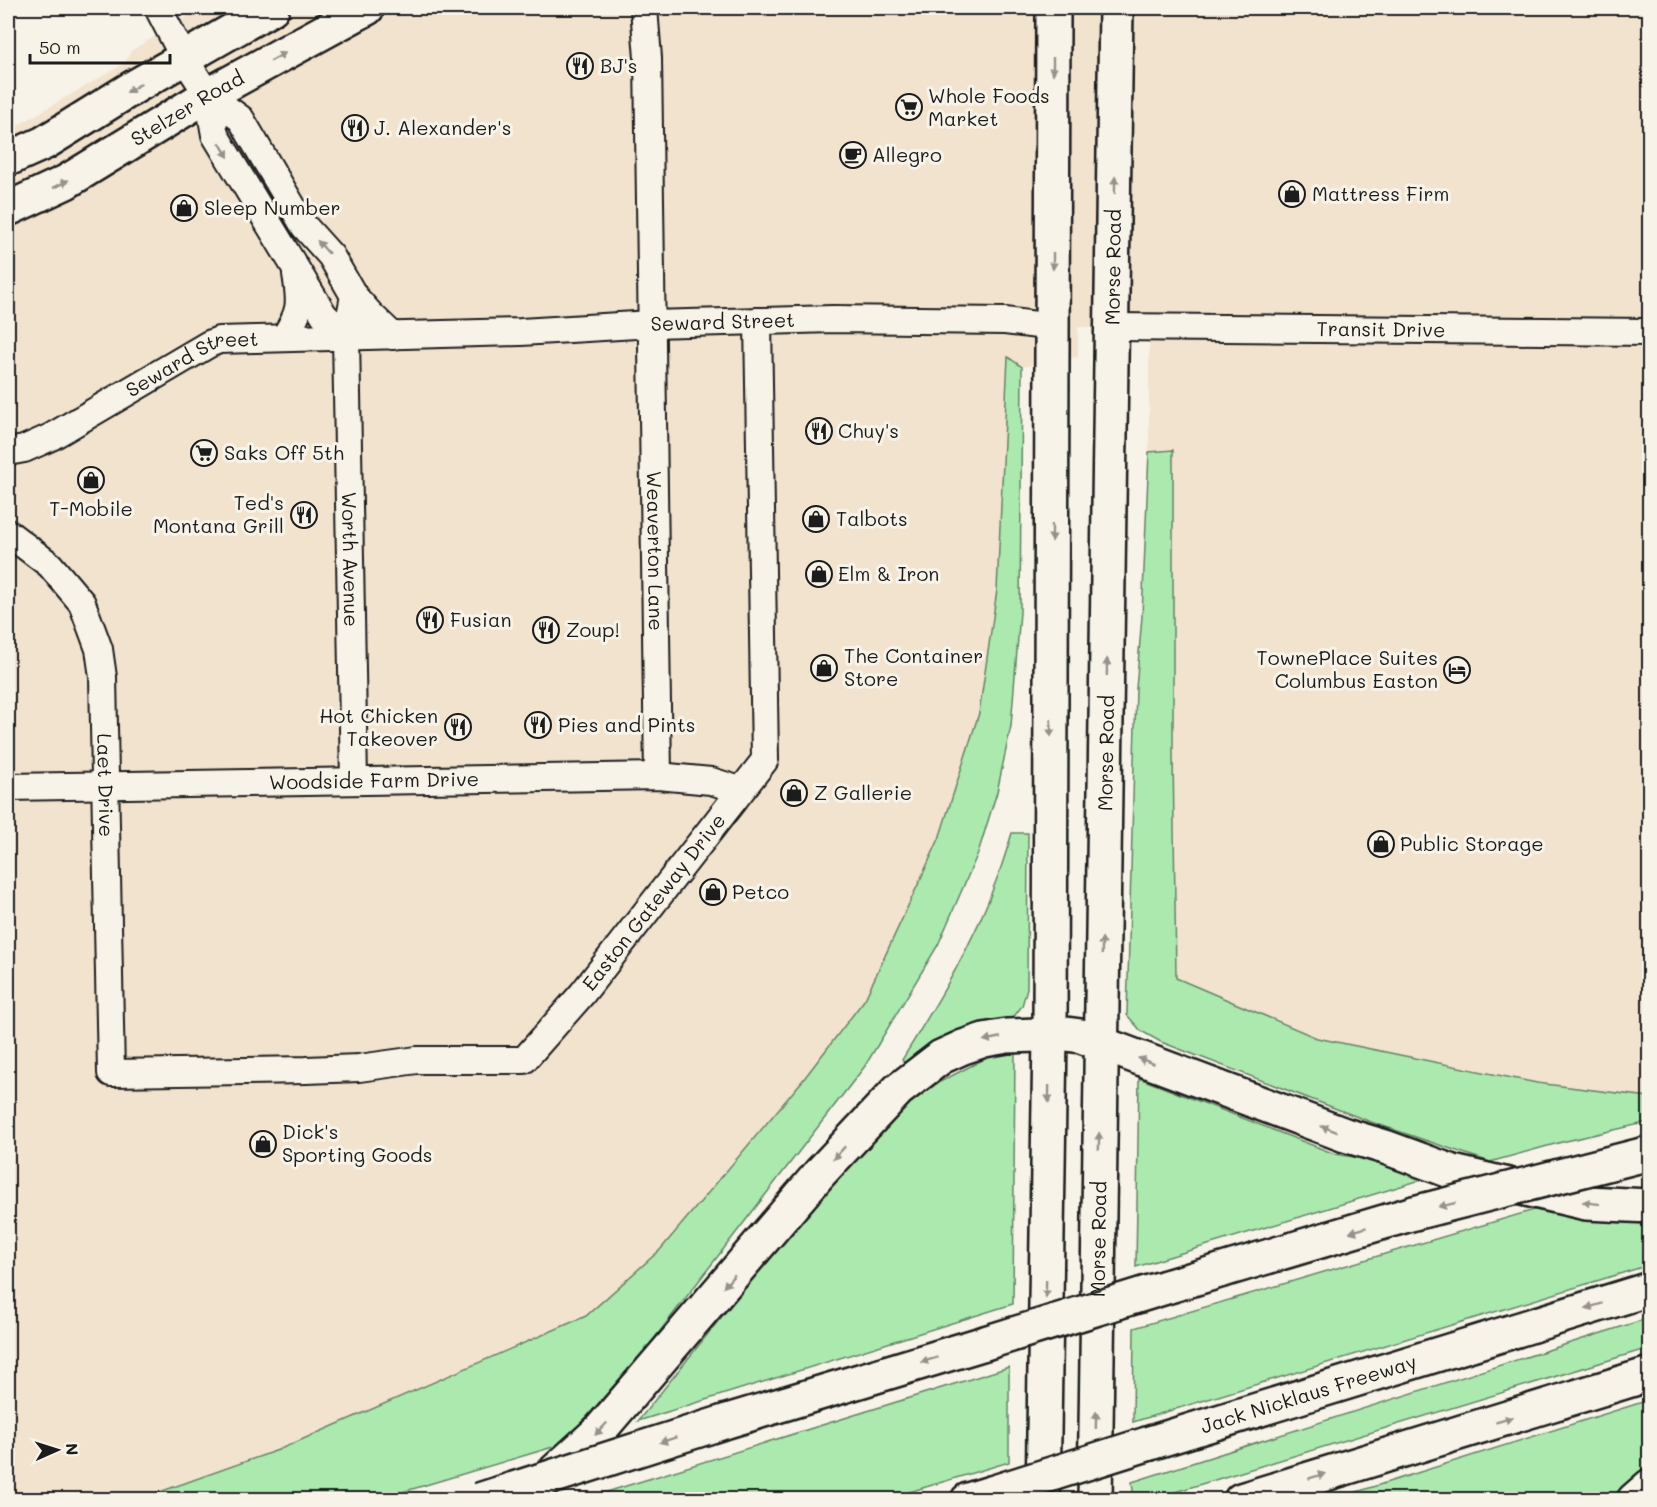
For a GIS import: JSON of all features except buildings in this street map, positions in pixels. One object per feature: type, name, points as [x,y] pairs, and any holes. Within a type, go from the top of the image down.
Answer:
[{"type":"main road","points":[[8,159],[44,143],[184,58],[272,8]]},
{"type":"main road","name":"Stelzer Road","points":[[8,209],[66,182],[208,95],[367,8]]},
{"type":"main road","points":[[1043,1500],[1050,1035],[1053,8]]},
{"type":"main road","name":"Morse Road","points":[[1095,1500],[1116,8]]},
{"type":"main road","points":[[524,1500],[600,1430],[820,1173],[898,1090],[941,1057],[984,1040],[1007,1036],[1081,1036],[1335,1132],[1385,1147],[1453,1172],[1586,1203],[1650,1206]]},
{"type":"main road","points":[[479,1500],[724,1422],[1414,1213],[1648,1153]]},
{"type":"main road","name":"Jack Nicklaus Freeway","points":[[980,1496],[1650,1289]]},
{"type":"main road","points":[[1241,1500],[1650,1374]]},
{"type":"main road","points":[[1634,1500],[1650,1486]]},
{"type":"street","points":[[158,8],[184,58],[208,95],[241,119],[304,226],[331,256],[354,296],[393,336]]},
{"type":"street","points":[[644,8],[648,58],[652,324]]},
{"type":"street","points":[[208,95],[215,135],[324,315],[346,337]]},
{"type":"street","points":[[284,338],[296,318],[300,300],[295,267]]},
{"type":"street","name":"Worth Avenue","points":[[354,296],[346,337],[354,781]]},
{"type":"street","name":"Seward Street","points":[[8,452],[24,449],[51,437],[209,344],[228,339],[551,331],[652,324],[832,319],[1005,321],[1053,327]]},
{"type":"street","name":"Easton Gateway Drive","points":[[111,1073],[316,1070],[359,1068],[417,1060],[524,1060],[582,994],[765,760],[758,321]]},
{"type":"street","name":"Weaverton Lane","points":[[652,324],[658,776]]},
{"type":"street","name":"Transit Drive","points":[[1113,327],[1650,332]]},
{"type":"street","name":"Laet Drive","points":[[9,537],[50,565],[82,603],[99,649],[103,677],[111,1073]]},
{"type":"street","name":"Woodside Farm Drive","points":[[8,787],[658,776],[711,781],[740,790]]},
{"type":"shaded area","points":[[201,8],[1649,8],[1649,1097],[1537,1083],[1322,1040],[1175,978],[1173,450],[1149,452],[1149,329],[1078,327],[1078,357],[1022,367],[1008,358],[997,590],[979,713],[939,839],[865,999],[803,1080],[660,1250],[586,1316],[278,1450],[137,1499],[8,1499],[8,131],[125,63],[131,51]]},
{"type":"green space","points":[[1008,357],[1022,367],[1020,612],[1011,726],[997,792],[978,853],[938,945],[865,1066],[650,1344],[563,1444],[379,1499],[137,1500],[278,1450],[586,1316],[660,1250],[803,1080],[865,999],[939,839],[979,713],[997,590]]},
{"type":"green space","points":[[1173,450],[1176,978],[1317,1038],[1537,1083],[1649,1097],[1649,1122],[1562,1142],[1490,1162],[1371,1122],[1161,1042],[1141,1031],[1127,1015],[1136,689],[1142,616],[1149,452]]},
{"type":"green space","points":[[1012,833],[1028,833],[1027,988],[1022,1006],[1013,1018],[908,1066],[902,1060],[977,928]]},
{"type":"green space","points":[[1015,1049],[1013,1304],[638,1421],[821,1193],[888,1120],[936,1084],[990,1056]]},
{"type":"green space","points":[[1139,1078],[1335,1154],[1373,1160],[1424,1179],[1136,1267]]},
{"type":"green space","points":[[1534,1210],[1613,1219],[1649,1219],[1649,1265],[1133,1422],[1134,1328]]},
{"type":"green space","points":[[1649,1318],[1649,1348],[1152,1499],[1134,1499],[1132,1482]]},
{"type":"green space","points":[[1009,1367],[1009,1462],[886,1499],[584,1499]]},
{"type":"green space","points":[[1649,1400],[1649,1465],[1614,1499],[1331,1500]]},
{"type":"place","name":"BJ's","points":[[580,66]]},
{"type":"place","name":"Whole Foods Market","points":[[909,107]]},
{"type":"place","name":"J. Alexander's","points":[[355,128]]},
{"type":"place","name":"Allegro","points":[[853,155]]},
{"type":"place","name":"Mattress Firm","points":[[1292,194]]},
{"type":"place","name":"Sleep Number","points":[[184,208]]},
{"type":"place","name":"Chuy's","points":[[819,431]]},
{"type":"place","name":"Saks Off 5th","points":[[204,453]]},
{"type":"place","name":"T-Mobile","points":[[91,480]]},
{"type":"place","name":"Ted's Montana Grill","points":[[304,515]]},
{"type":"place","name":"Talbots","points":[[816,519]]},
{"type":"place","name":"Elm & Iron","points":[[819,574]]},
{"type":"place","name":"Fusian","points":[[430,620]]},
{"type":"place","name":"Zoup!","points":[[546,630]]},
{"type":"place","name":"The Container Store","points":[[824,668]]},
{"type":"place","name":"TownePlace Suites Columbus Easton","points":[[1457,670]]},
{"type":"place","name":"Pies and Pints","points":[[538,725]]},
{"type":"place","name":"Hot Chicken Takeover","points":[[458,727]]},
{"type":"place","name":"Z Gallerie","points":[[794,793]]},
{"type":"place","name":"Public Storage","points":[[1381,844]]},
{"type":"place","name":"Petco","points":[[713,892]]},
{"type":"place","name":"Dick's Sporting Goods","points":[[263,1144]]}]
